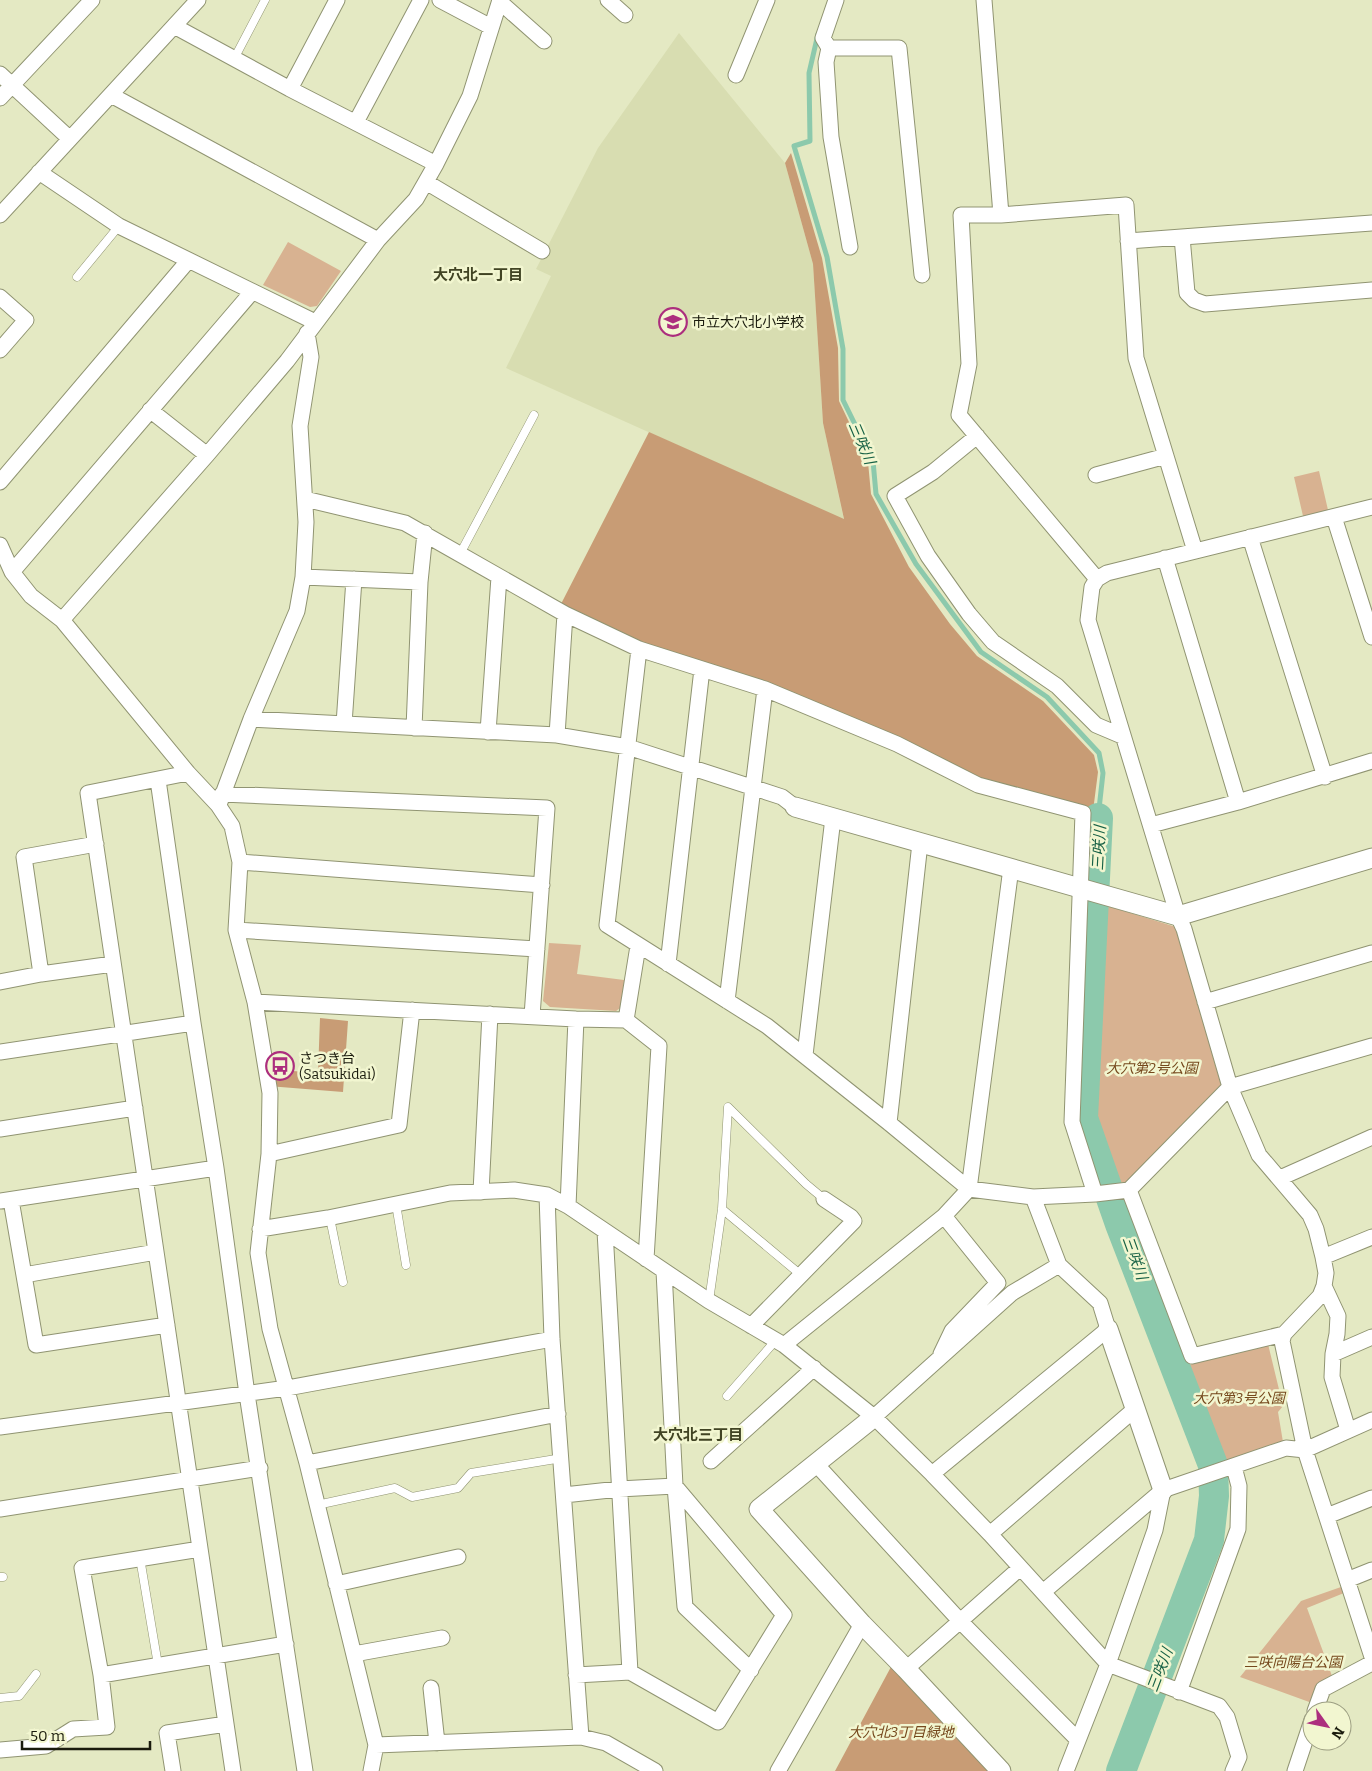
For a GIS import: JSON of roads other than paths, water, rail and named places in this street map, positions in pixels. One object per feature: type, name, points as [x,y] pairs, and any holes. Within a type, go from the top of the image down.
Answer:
[{"type":"street","points":[[0,98],[92,0]]},
{"type":"street","points":[[0,215],[198,0]]},
{"type":"street","points":[[290,89],[337,0]]},
{"type":"street","points":[[356,122],[421,0]]},
{"type":"street","points":[[440,0],[491,26]]},
{"type":"street","points":[[608,0],[625,15]]},
{"type":"street","points":[[736,75],[767,0]]},
{"type":"street","points":[[836,0],[823,38],[829,48],[826,62],[831,136],[850,247]]},
{"type":"street","points":[[984,0],[1001,215]]},
{"type":"street","points":[[62,620],[287,361],[378,240],[416,199],[470,96],[500,1],[544,42]]},
{"type":"street","points":[[174,26],[290,89],[436,164]]},
{"type":"street","points":[[829,48],[898,48],[922,275]]},
{"type":"street","points":[[0,74],[70,139]]},
{"type":"street","points":[[111,95],[378,240]]},
{"type":"street","points":[[39,172],[119,226],[252,292],[311,328]]},
{"type":"street","points":[[426,182],[542,250]]},
{"type":"street","points":[[1097,579],[959,415],[969,364],[961,215],[1001,215],[1126,205],[1136,358],[1194,551]]},
{"type":"street","points":[[1128,241],[1372,223]]},
{"type":"street","points":[[1182,237],[1188,293],[1194,300],[1205,304],[1372,290]]},
{"type":"street","points":[[0,482],[188,261]]},
{"type":"street","points":[[12,572],[252,292]]},
{"type":"street","points":[[0,297],[26,320],[0,350]]},
{"type":"street","points":[[220,799],[297,611],[302,577],[306,522],[300,426],[311,357],[311,328]]},
{"type":"street","points":[[150,410],[207,455]]},
{"type":"street","points":[[977,436],[933,472],[895,496],[928,556],[969,614],[993,642],[1057,686],[1096,724],[1122,736]]},
{"type":"street","points":[[1096,475],[1166,456]]},
{"type":"street","points":[[304,499],[405,522],[565,614],[639,649],[765,689],[897,744],[978,785],[1083,813],[1089,891],[1072,1122],[1095,1194]]},
{"type":"street","points":[[1372,507],[1107,573],[1097,579],[1092,587],[1088,620],[1122,736],[1178,916],[1184,929],[1230,1087],[1259,1155],[1310,1215],[1316,1229],[1326,1273],[1324,1286],[1320,1296],[1284,1334],[1282,1341],[1306,1450],[1372,1657]]},
{"type":"street","points":[[1334,517],[1372,637]]},
{"type":"street","points":[[414,728],[420,582],[425,533]]},
{"type":"street","points":[[1250,537],[1325,777]]},
{"type":"street","points":[[0,545],[12,572],[31,596],[62,620],[188,772],[220,799],[232,826],[240,862],[236,930],[255,1002],[270,1094],[270,1154],[258,1253],[270,1329],[307,1462],[376,1745],[372,1771]]},
{"type":"street","points":[[1165,558],[1238,802]]},
{"type":"street","points":[[302,577],[420,582]]},
{"type":"street","points":[[488,732],[499,577]]},
{"type":"street","points":[[344,724],[354,579]]},
{"type":"street","points":[[557,735],[565,614]]},
{"type":"street","points":[[639,649],[607,925],[767,1026],[969,1189],[1033,1197],[1095,1194],[1129,1190],[1230,1087],[1372,1046]]},
{"type":"street","points":[[668,964],[702,669]]},
{"type":"street","points":[[727,1001],[765,689]]},
{"type":"street","points":[[251,720],[557,735],[628,747],[782,797],[795,807],[1178,916],[1372,858]]},
{"type":"street","points":[[1151,825],[1325,777],[1372,761]]},
{"type":"street","points":[[188,772],[158,780],[88,792],[233,1771]]},
{"type":"street","points":[[158,780],[216,1168],[247,1394],[260,1468],[305,1771]]},
{"type":"street","points":[[220,799],[546,808],[532,1016]]},
{"type":"street","points":[[805,1055],[833,818]]},
{"type":"street","points":[[889,1123],[920,843]]},
{"type":"street","points":[[41,974],[24,856],[96,844]]},
{"type":"street","points":[[240,862],[542,885]]},
{"type":"street","points":[[780,1342],[944,1216],[969,1189],[1011,868]]},
{"type":"street","points":[[236,930],[537,949]]},
{"type":"street","points":[[626,1020],[638,946]]},
{"type":"street","points":[[1205,1002],[1372,953]]},
{"type":"street","points":[[0,982],[113,964]]},
{"type":"street","points":[[255,1002],[626,1020],[659,1046],[646,1259]]},
{"type":"street","points":[[270,1154],[399,1125],[412,1010]]},
{"type":"street","points":[[481,1192],[490,1014]]},
{"type":"street","points":[[568,1206],[576,1019]]},
{"type":"street","points":[[0,1052],[193,1023]]},
{"type":"street","points":[[0,1130],[135,1108]]},
{"type":"street","points":[[1280,1178],[1372,1137]]},
{"type":"street","points":[[167,1325],[36,1345],[24,1275],[6,1201],[216,1168]]},
{"type":"street","points":[[260,1229],[330,1218],[450,1194],[514,1190],[547,1195],[568,1206],[664,1271],[780,1342],[874,1417],[990,1534],[1108,1664],[1219,1706],[1227,1717],[1239,1757],[1233,1771]]},
{"type":"street","points":[[1129,1190],[1192,1356],[1284,1334]]},
{"type":"street","points":[[547,1195],[552,1339],[581,1737]]},
{"type":"street","points":[[1033,1197],[1059,1265],[1100,1303],[1163,1490],[1156,1530],[1108,1664],[1066,1771]]},
{"type":"street","points":[[751,1326],[854,1222],[851,1217],[824,1199]]},
{"type":"street","points":[[938,1360],[952,1331],[998,1283],[944,1216]]},
{"type":"street","points":[[605,1231],[630,1672]]},
{"type":"street","points":[[1323,1257],[1372,1237]]},
{"type":"street","points":[[24,1275],[156,1252]]},
{"type":"street","points":[[1001,1771],[862,1624],[760,1509],[874,1417],[1012,1293],[1059,1265]]},
{"type":"street","points":[[664,1271],[675,1486],[685,1607],[751,1670]]},
{"type":"street","points":[[1324,1286],[1338,1316],[1332,1376],[1348,1430]]},
{"type":"street","points":[[932,1474],[1108,1329]]},
{"type":"street","points":[[1333,1354],[1372,1338]]},
{"type":"street","points":[[0,1427],[287,1388],[552,1339]]},
{"type":"street","points":[[711,1461],[814,1368]]},
{"type":"street","points":[[990,1534],[1136,1409]]},
{"type":"street","points":[[307,1462],[558,1414]]},
{"type":"street","points":[[1042,1592],[1163,1490],[1286,1448],[1306,1450],[1372,1420]]},
{"type":"street","points":[[816,1464],[961,1622],[1078,1740]]},
{"type":"street","points":[[0,1509],[260,1468]]},
{"type":"street","points":[[1179,1692],[1238,1529],[1239,1486],[1220,1471]]},
{"type":"street","points":[[564,1495],[619,1488],[675,1486]]},
{"type":"street","points":[[576,1675],[630,1672],[718,1722],[784,1615],[675,1486]]},
{"type":"street","points":[[1327,1516],[1372,1498]]},
{"type":"street","points":[[0,1750],[46,1746],[73,1729],[107,1727],[101,1675],[82,1568],[200,1549]]},
{"type":"street","points":[[336,1584],[458,1557]]},
{"type":"street","points":[[906,1669],[1020,1568]]},
{"type":"street","points":[[1346,1580],[1372,1570]]},
{"type":"street","points":[[778,1771],[862,1624]]},
{"type":"street","points":[[354,1654],[442,1638]]},
{"type":"street","points":[[101,1675],[286,1644]]},
{"type":"street","points":[[1319,1701],[1323,1689],[1372,1663]]},
{"type":"street","points":[[431,1688],[437,1743]]},
{"type":"street","points":[[173,1771],[167,1734],[226,1724]]},
{"type":"street","points":[[376,1745],[581,1737],[606,1743],[655,1771]]},
{"type":"street","points":[[1295,1771],[1302,1750]]},
{"type":"lane","points":[[234,59],[265,0]]},
{"type":"lane","points":[[77,277],[119,226]]},
{"type":"lane","points":[[460,554],[534,416]]},
{"type":"lane","points":[[710,1300],[722,1209],[728,1107],[806,1184],[824,1199]]},
{"type":"lane","points":[[396,1204],[406,1265]]},
{"type":"lane","points":[[722,1209],[801,1275]]},
{"type":"lane","points":[[330,1218],[343,1282]]},
{"type":"lane","points":[[727,1396],[780,1342]]},
{"type":"lane","points":[[317,1505],[395,1488],[412,1497],[458,1488],[471,1473],[562,1458]]},
{"type":"lane","points":[[140,1558],[158,1665]]},
{"type":"lane","points":[[0,1698],[19,1696],[36,1674]]},
{"type":"waterway","name":"三咲川","points":[[818,34],[809,73],[810,141],[794,146],[827,257],[843,349],[843,400],[873,461],[876,494],[916,564],[981,652],[1047,697],[1099,753],[1103,773],[1098,818]]},
{"type":"waterway","name":"三咲川","points":[[1098,818],[1083,1118],[1120,1224],[1213,1465],[1214,1496],[1209,1540],[1121,1771]]},
{"type":"place","name":"市立大穴北小学校","points":[[673,322]]},
{"type":"place","name":"さつき台 (Satsukidai)","points":[[280,1066]]},
{"type":"district","name":"大穴北一丁目","points":[[478,275]]},
{"type":"district","name":"大穴北三丁目","points":[[698,1435]]},
{"type":"park label","name":"大穴第2号公園","points":[[1152,1068]]},
{"type":"park label","name":"大穴第3号公園","points":[[1239,1398]]},
{"type":"park label","name":"三咲向陽台公園","points":[[1293,1662]]},
{"type":"park label","name":"大穴北3丁目緑地","points":[[901,1732]]}]
